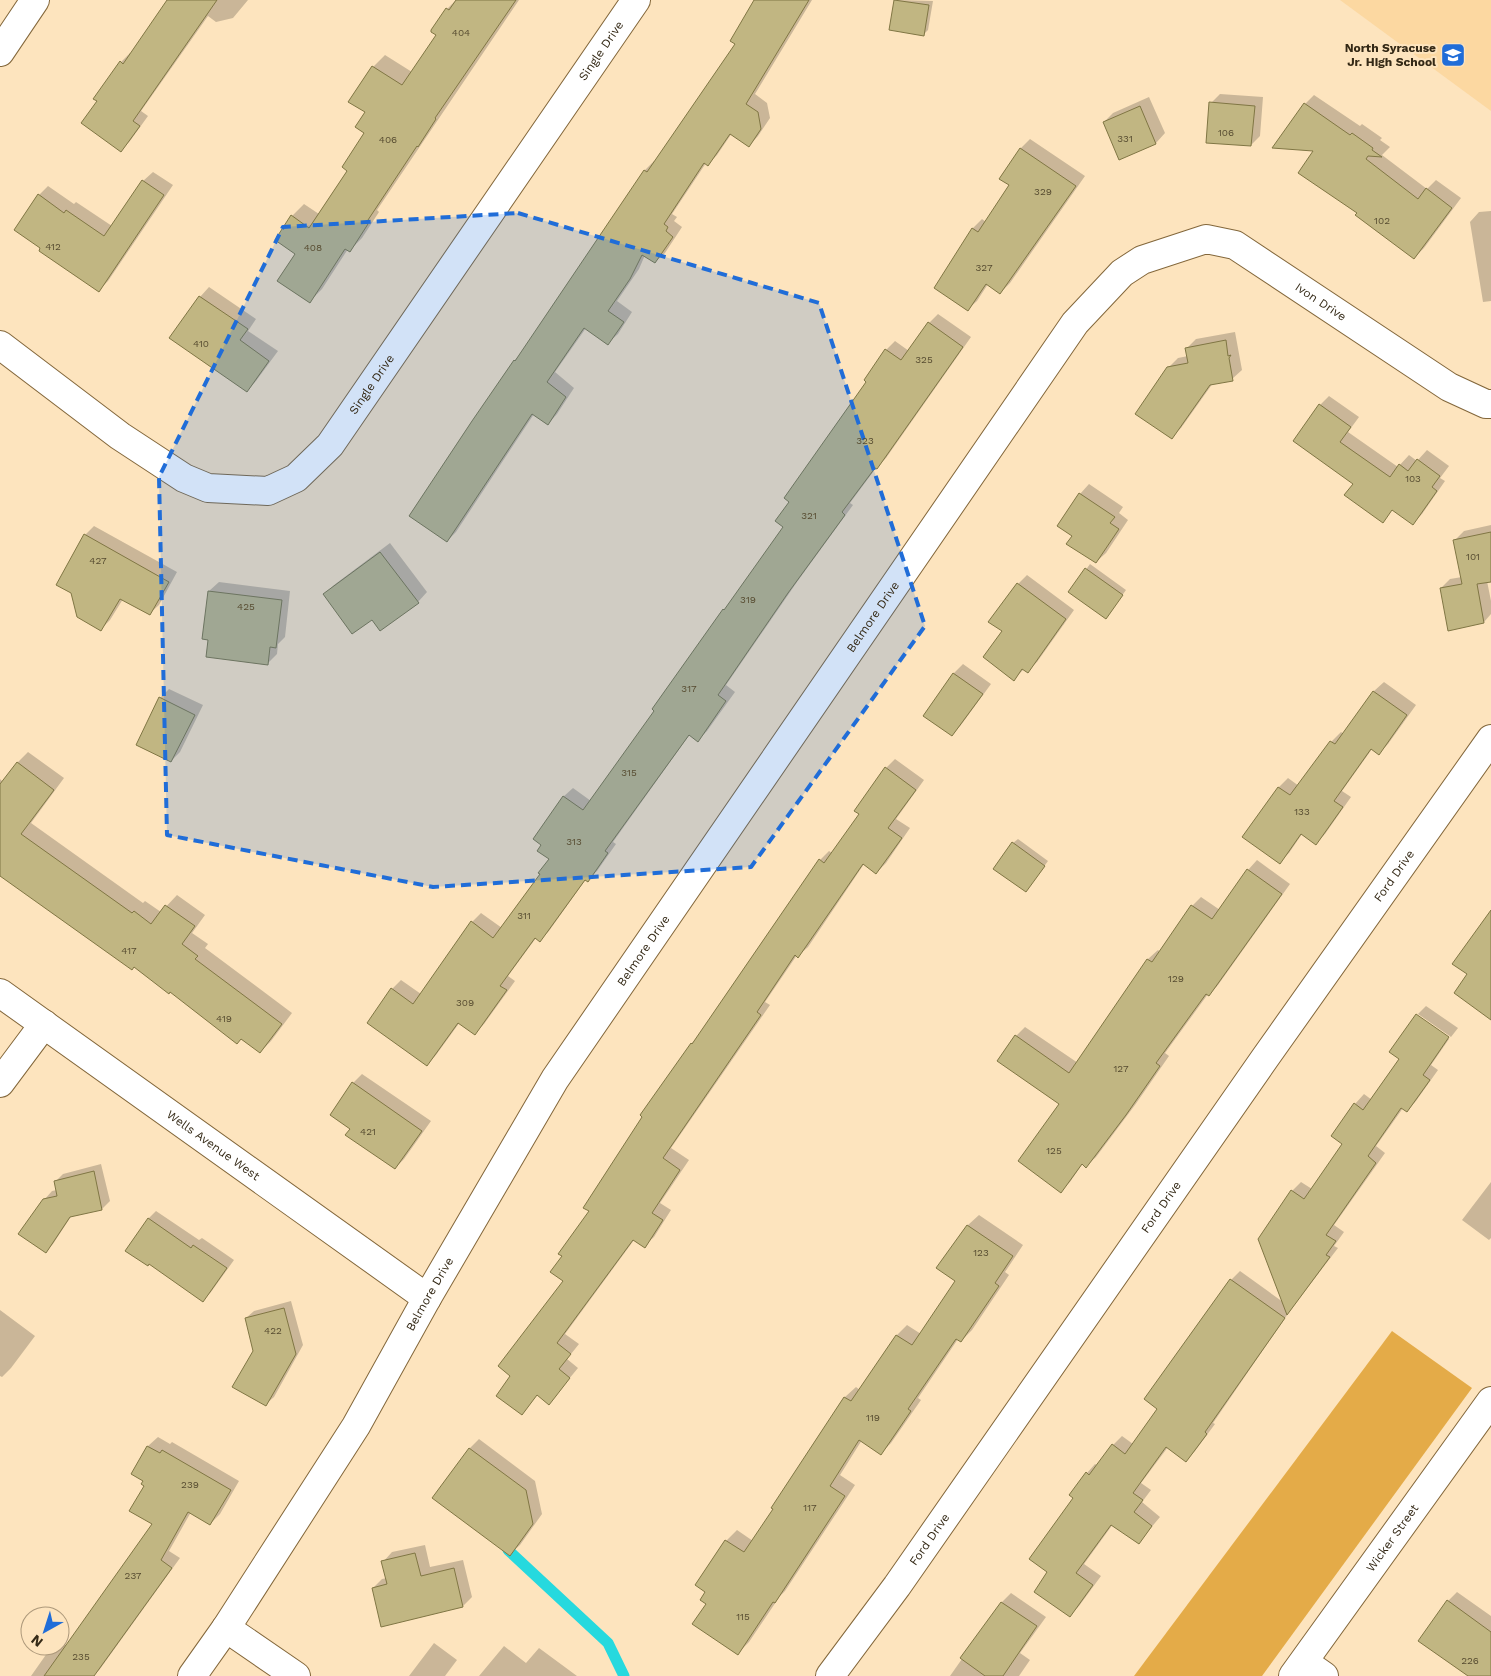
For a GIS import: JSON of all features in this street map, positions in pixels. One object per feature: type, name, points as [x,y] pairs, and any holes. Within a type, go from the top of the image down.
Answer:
[{"type":"street","points":[[0,52],[35,0]]},
{"type":"street","name":"Single Drive","points":[[0,344],[120,436],[184,478],[208,488],[268,491],[296,478],[330,445],[636,0]]},
{"type":"street","name":"Ivon Drive","points":[[1142,260],[1206,239],[1234,245],[1449,387],[1486,404],[1491,404]]},
{"type":"street","name":"Belmore Drive","points":[[192,1676],[226,1628],[356,1426],[427,1298],[556,1079],[1074,323],[1122,272],[1142,260]]},
{"type":"street","name":"Ford Drive","points":[[830,1676],[897,1586],[1265,1058],[1491,739]]},
{"type":"street","name":"Wells Avenue West","points":[[0,993],[427,1298]]},
{"type":"street","points":[[0,1083],[44,1024]]},
{"type":"street","name":"Wicker Street","points":[[1307,1671],[1491,1401]]},
{"type":"street","points":[[226,1628],[296,1676]]},
{"type":"highlighted area","points":[[518,213],[819,303],[925,626],[751,867],[433,887],[167,835],[159,477],[283,227]]},
{"type":"shaded area","name":"North Syracuse Jr. High School","points":[[1340,0],[1491,0],[1491,111]]},
{"type":"shaded area","points":[[1392,1331],[1472,1388],[1262,1676],[1134,1676]]},
{"type":"building","points":[[167,0],[217,0],[133,121],[140,126],[121,152],[81,123],[97,101],[93,99],[120,61],[123,64]]},
{"type":"building","points":[[456,0],[516,0],[435,118],[418,147],[366,223],[368,224],[350,252],[345,249],[310,303],[277,281],[295,254],[275,240],[291,215],[309,228],[347,171],[342,167],[364,133],[355,127],[365,112],[348,102],[372,66],[402,85],[436,35],[431,30],[446,8],[449,10]]},
{"type":"building","points":[[754,0],[809,0],[746,104],[758,112],[761,129],[749,147],[730,134],[708,166],[704,163],[664,224],[668,227],[666,231],[673,237],[655,263],[642,255],[630,279],[608,311],[624,322],[608,345],[584,328],[547,382],[566,397],[548,425],[532,414],[447,542],[409,516],[644,170],[647,172],[735,44],[730,41]]},
{"type":"building","points":[[894,0],[929,5],[924,36],[889,30]]},
{"type":"building","points":[[1209,102],[1255,106],[1251,146],[1206,143]]},
{"type":"building","points":[[1304,103],[1350,135],[1352,133],[1373,148],[1372,150],[1382,157],[1368,156],[1366,159],[1418,199],[1426,188],[1452,208],[1414,259],[1355,215],[1357,213],[1298,173],[1313,151],[1272,148]]},
{"type":"building","points":[[1140,106],[1156,144],[1119,160],[1103,122]]},
{"type":"building","points":[[1020,148],[1076,186],[1000,294],[986,284],[968,311],[934,288],[972,228],[978,232],[1009,185],[999,179]]},
{"type":"building","points":[[142,180],[164,195],[99,292],[39,251],[40,248],[14,230],[38,194],[64,213],[66,210],[104,236]]},
{"type":"building","points":[[199,296],[248,329],[240,340],[269,361],[247,392],[169,338]]},
{"type":"building","points":[[928,322],[963,347],[877,469],[875,468],[842,512],[845,515],[788,593],[718,695],[726,701],[698,742],[689,735],[605,851],[608,853],[588,882],[585,880],[540,942],[535,938],[500,986],[507,990],[475,1035],[458,1023],[427,1066],[367,1023],[391,988],[413,1004],[471,921],[493,938],[549,859],[537,851],[541,845],[533,839],[563,796],[583,810],[654,711],[652,709],[783,527],[775,521],[789,502],[784,498],[866,382],[864,380],[885,349],[901,360]]},
{"type":"building","points":[[1226,340],[1228,356],[1231,355],[1229,358],[1233,381],[1210,385],[1172,439],[1135,414],[1167,367],[1188,363],[1185,348]]},
{"type":"building","points":[[1319,404],[1351,427],[1340,442],[1390,477],[1399,464],[1408,471],[1417,459],[1440,476],[1432,487],[1437,491],[1413,525],[1392,510],[1383,523],[1344,495],[1353,484],[1293,441]]},
{"type":"building","points":[[1079,493],[1115,517],[1110,523],[1119,529],[1096,563],[1066,544],[1072,536],[1057,526]]},
{"type":"building","points":[[1491,532],[1491,582],[1477,584],[1484,623],[1448,631],[1440,588],[1462,584],[1453,540]]},
{"type":"building","points":[[84,534],[169,582],[150,615],[120,599],[101,631],[77,617],[71,593],[56,585]]},
{"type":"building","points":[[380,552],[419,603],[380,631],[372,620],[352,634],[323,594]]},
{"type":"building","points":[[1085,568],[1123,595],[1106,619],[1068,592]]},
{"type":"building","points":[[1017,583],[1066,619],[1028,673],[1022,669],[1014,681],[983,657],[1002,631],[988,622]]},
{"type":"building","points":[[208,591],[282,600],[276,648],[270,647],[268,665],[206,657],[208,640],[202,639]]},
{"type":"building","points":[[953,673],[983,694],[952,736],[923,716]]},
{"type":"building","points":[[1373,691],[1407,715],[1379,755],[1371,749],[1334,801],[1343,807],[1316,845],[1301,834],[1280,864],[1242,837],[1278,787],[1290,795],[1330,741],[1335,744]]},
{"type":"building","points":[[159,697],[195,715],[171,762],[136,745]]},
{"type":"building","points":[[17,762],[54,790],[21,834],[132,913],[134,911],[151,924],[165,905],[195,926],[182,944],[198,956],[195,959],[282,1024],[260,1053],[241,1039],[237,1044],[170,992],[169,994],[134,967],[132,970],[0,876],[0,784]]},
{"type":"building","points":[[885,767],[916,790],[888,828],[902,838],[876,874],[863,864],[798,958],[795,955],[757,1012],[761,1015],[663,1158],[680,1170],[652,1213],[663,1220],[645,1248],[633,1240],[557,1343],[571,1354],[559,1369],[570,1378],[549,1405],[537,1395],[522,1415],[496,1396],[510,1376],[498,1366],[563,1281],[550,1272],[562,1256],[558,1254],[589,1211],[583,1208],[642,1117],[640,1115],[692,1044],[819,859],[824,863],[859,814],[854,811]]},
{"type":"building","points":[[1012,842],[1045,866],[1026,892],[993,869]]},
{"type":"building","points":[[1247,869],[1282,894],[1209,996],[1206,994],[1156,1063],[1160,1066],[1126,1115],[1086,1168],[1082,1164],[1061,1193],[1018,1161],[1059,1104],[997,1061],[1015,1035],[1069,1073],[1147,959],[1152,962],[1191,905],[1212,919]]},
{"type":"building","points":[[1491,910],[1491,1020],[1454,993],[1467,974],[1452,964]]},
{"type":"building","points":[[1416,1014],[1449,1037],[1423,1075],[1430,1080],[1407,1112],[1401,1108],[1368,1156],[1376,1163],[1326,1235],[1336,1241],[1326,1255],[1330,1257],[1287,1315],[1258,1239],[1291,1190],[1304,1199],[1342,1144],[1331,1136],[1354,1103],[1363,1110],[1399,1059],[1389,1052]]},
{"type":"building","points":[[352,1082],[422,1131],[395,1169],[345,1135],[350,1129],[330,1115]]},
{"type":"building","points":[[94,1171],[102,1210],[70,1217],[46,1253],[18,1234],[43,1199],[57,1196],[54,1181]]},
{"type":"building","points":[[148,1218],[191,1248],[193,1245],[227,1268],[203,1302],[149,1264],[148,1266],[125,1251]]},
{"type":"building","points":[[967,1225],[1013,1256],[995,1283],[999,1286],[961,1342],[956,1339],[908,1409],[911,1411],[881,1455],[859,1440],[830,1486],[845,1496],[775,1603],[773,1602],[738,1655],[692,1624],[706,1604],[700,1600],[705,1592],[695,1585],[725,1540],[744,1552],[844,1397],[851,1401],[896,1335],[912,1345],[955,1281],[936,1268]]},
{"type":"building","points":[[1230,1279],[1285,1318],[1186,1462],[1166,1447],[1133,1493],[1143,1500],[1134,1512],[1152,1526],[1139,1544],[1111,1525],[1076,1573],[1093,1585],[1070,1617],[1034,1592],[1047,1572],[1029,1559],[1073,1498],[1069,1495],[1086,1472],[1089,1475],[1112,1444],[1125,1454],[1157,1409],[1144,1399]]},
{"type":"building","points":[[284,1308],[296,1354],[266,1406],[232,1387],[253,1351],[245,1318]]},
{"type":"building","points":[[147,1446],[160,1453],[162,1450],[231,1490],[210,1525],[188,1512],[161,1560],[172,1568],[94,1676],[44,1676],[58,1656],[70,1656],[70,1639],[152,1524],[129,1511],[144,1486],[141,1484],[143,1481],[131,1474]]},
{"type":"building","points":[[469,1448],[526,1490],[533,1524],[510,1556],[432,1498]]},
{"type":"building","points":[[415,1553],[421,1576],[454,1568],[463,1607],[381,1627],[372,1588],[387,1584],[381,1561]]},
{"type":"building","points":[[1447,1600],[1491,1632],[1491,1676],[1468,1676],[1418,1641]]},
{"type":"building","points":[[1001,1602],[1037,1626],[1003,1676],[985,1676],[960,1658]]},
{"type":"waterway","points":[[508,1550],[608,1643],[624,1676]]},
{"type":"place","name":"North Syracuse Jr. High School","points":[[1453,55]]}]
